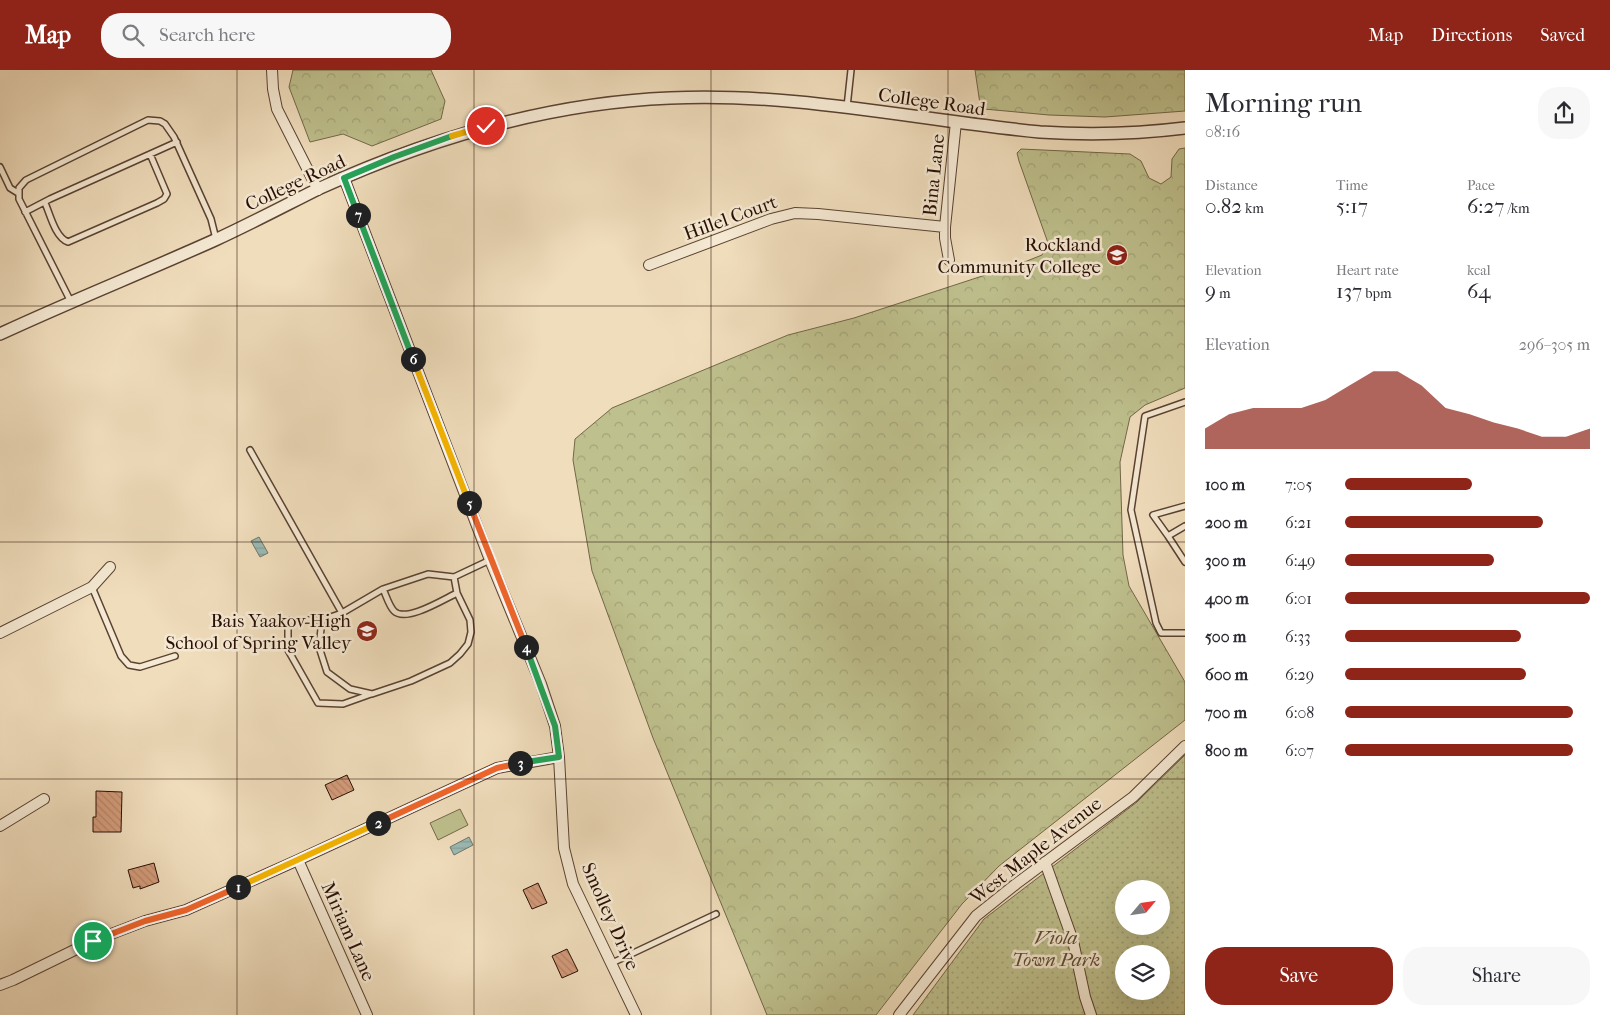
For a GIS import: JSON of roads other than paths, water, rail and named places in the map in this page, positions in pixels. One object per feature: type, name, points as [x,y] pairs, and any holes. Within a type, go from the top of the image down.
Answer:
[{"type":"street","points":[[272,70],[273,89],[278,109],[318,190]]},
{"type":"street","name":"College Road","points":[[0,334],[216,239],[344,178],[394,157],[456,135],[514,119],[571,108],[640,100],[701,97],[756,98],[1010,129],[1069,134],[1125,134],[1185,128]]},
{"type":"street","name":"Bina Lane","points":[[949,260],[945,227],[956,122]]},
{"type":"street","name":"Smolley Drive","points":[[344,178],[490,560],[541,684],[555,726],[559,757],[564,848],[573,884],[636,1015]]},
{"type":"street","name":"Hillel Court","points":[[649,265],[771,219],[795,214],[818,214],[945,227]]},
{"type":"street","points":[[0,633],[92,587],[110,567]]},
{"type":"street","name":"West Maple Avenue","points":[[899,1015],[976,916],[1133,797],[1185,746]]},
{"type":"street","points":[[0,985],[93,941],[145,921],[186,910],[497,768],[559,757]]},
{"type":"street","points":[[0,826],[44,799]]},
{"type":"street","name":"Miriam Lane","points":[[298,860],[367,1015]]},
{"type":"street","points":[[1045,862],[1073,941],[1085,997],[1091,1015]]},
{"type":"lane","points":[[847,108],[851,70]]},
{"type":"lane","points":[[71,302],[25,212],[18,193],[19,188],[26,180],[148,120],[155,120],[165,124],[177,142],[211,219],[216,239]]},
{"type":"lane","points":[[25,212],[177,142]]},
{"type":"lane","points":[[45,203],[58,232],[63,240],[68,242],[157,203],[164,199],[167,194],[150,154]]},
{"type":"lane","points":[[0,167],[10,188],[18,193]]},
{"type":"lane","points":[[1185,402],[1145,416],[1130,510],[1156,623],[1161,633],[1185,633]]},
{"type":"lane","points":[[250,450],[342,613]]},
{"type":"lane","points":[[1185,506],[1153,516],[1185,562]]},
{"type":"lane","points":[[1168,536],[1185,526]]},
{"type":"lane","points":[[454,577],[457,593],[470,620],[471,632],[468,644],[460,654],[450,663],[419,677],[343,704],[318,702],[288,650],[288,620],[322,620],[342,613],[383,589],[428,574],[454,577],[490,560]]},
{"type":"lane","points":[[92,587],[122,656],[129,665],[140,667],[175,656]]},
{"type":"lane","points":[[383,589],[394,611],[401,615],[410,614],[457,593]]},
{"type":"lane","points":[[322,620],[319,647],[327,672],[350,689],[372,694]]},
{"type":"lane","points":[[611,963],[716,914]]},
{"type":"water","points":[[259,537],[268,553],[260,557],[251,541]]},
{"type":"water","points":[[469,837],[473,845],[454,855],[450,847]]},
{"type":"place","name":"Rockland Community College","points":[[1117,255]]},
{"type":"place","name":"Bais Yaakov High School of Spring Valley","points":[[367,631]]},
{"type":"park label","name":"Viola Town Park","points":[[1056,948]]}]
